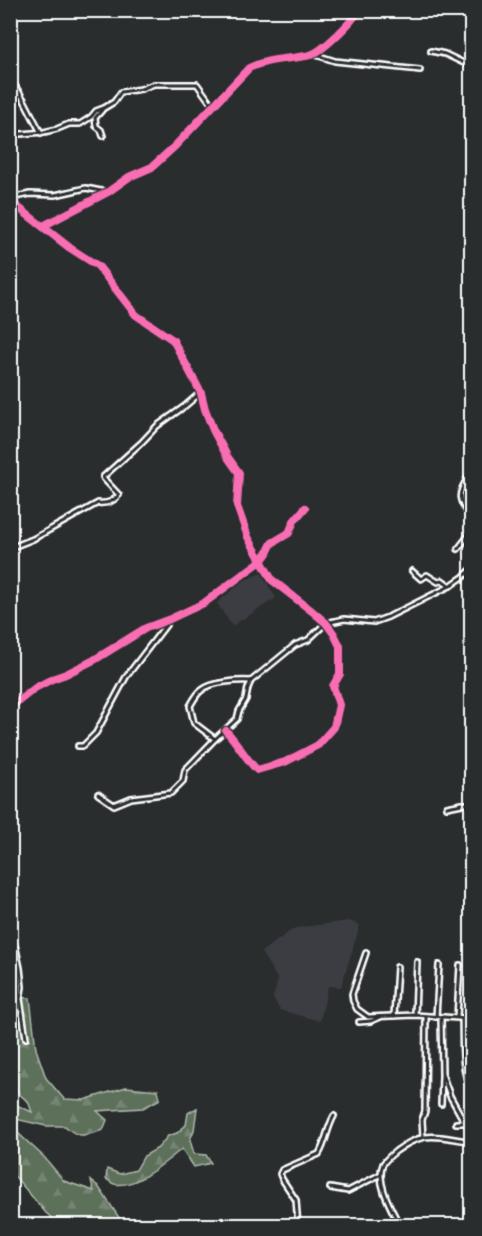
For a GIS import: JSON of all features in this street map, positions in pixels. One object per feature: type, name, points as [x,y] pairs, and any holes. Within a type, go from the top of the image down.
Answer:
[{"type":"main road","points":[[471,1033],[471,1067]]},
{"type":"street","points":[[313,54],[343,30],[359,10]]},
{"type":"street","points":[[431,51],[445,54],[471,67]]},
{"type":"street","points":[[43,226],[108,192],[129,177],[152,167],[249,68],[258,63],[313,54],[335,61],[420,70]]},
{"type":"street","points":[[10,78],[41,133]]},
{"type":"street","points":[[10,135],[41,133],[69,124],[80,124],[96,111],[114,102],[121,92],[154,84],[197,84],[213,106]]},
{"type":"street","points":[[103,136],[101,130],[96,126],[95,118],[104,108]]},
{"type":"street","points":[[10,199],[30,194],[55,195],[86,188],[108,192]]},
{"type":"street","points":[[10,199],[98,266],[136,315],[173,340],[201,393],[213,430],[239,473],[237,506],[248,537],[261,561],[272,580],[326,623],[340,645],[340,674],[333,686],[339,705],[334,727],[318,745],[285,762],[257,770],[226,731]]},
{"type":"street","points":[[10,548],[33,539],[98,503],[116,499],[118,495],[103,477],[158,426],[201,393]]},
{"type":"street","points":[[471,470],[462,488],[460,502],[471,519]]},
{"type":"street","points":[[10,708],[35,688],[94,660],[146,628],[204,603],[261,561],[272,543],[289,533],[294,521],[304,508]]},
{"type":"street","points":[[458,549],[471,531]]},
{"type":"street","points":[[98,794],[114,804],[131,798],[171,793],[183,781],[185,770],[237,719],[251,681],[295,645],[308,640],[326,623],[344,619],[374,622],[388,617],[450,585],[471,569]]},
{"type":"street","points":[[412,571],[422,579],[426,575],[438,582],[442,580],[450,585]]},
{"type":"street","points":[[78,746],[83,746],[96,733],[126,677],[170,619]]},
{"type":"street","points":[[215,739],[194,723],[190,706],[202,690],[219,683],[251,681]]},
{"type":"street","points":[[447,807],[471,804]]},
{"type":"street","points":[[10,933],[20,968],[22,987],[20,999],[26,1038]]},
{"type":"street","points":[[366,953],[352,994],[357,1009],[368,1017],[426,1016],[471,1019]]},
{"type":"street","points":[[415,1016],[417,962]]},
{"type":"street","points":[[439,965],[441,1104]]},
{"type":"street","points":[[460,965],[459,1017],[463,1060],[471,1093]]},
{"type":"street","points":[[394,1016],[397,967]]},
{"type":"street","points":[[359,1022],[371,1021],[381,1016]]},
{"type":"street","points":[[423,1137],[426,1016]]},
{"type":"street","points":[[442,1074],[450,1096],[465,1123]]},
{"type":"street","points":[[298,1226],[296,1200],[280,1174],[282,1170],[319,1154],[334,1116]]},
{"type":"street","points":[[456,1123],[471,1124]]},
{"type":"street","points":[[400,1226],[381,1181],[382,1166],[393,1154],[412,1141],[423,1137],[471,1141]]},
{"type":"street","points":[[330,1188],[348,1191],[381,1174]]},
{"type":"shaded area","points":[[261,573],[276,598],[232,626],[217,603],[243,581]]},
{"type":"shaded area","points":[[349,921],[360,925],[341,987],[328,986],[320,1021],[280,1010],[273,998],[278,980],[261,952],[295,928]]},
{"type":"green space","points":[[11,997],[30,998],[36,1049],[46,1078],[64,1099],[84,1100],[126,1087],[158,1090],[160,1099],[143,1108],[97,1111],[107,1120],[103,1130],[87,1135],[79,1135],[65,1126],[46,1126],[11,1118],[10,1096],[14,1104],[32,1112],[28,1101],[11,1083],[11,1064],[15,1062],[11,1058]]},
{"type":"green space","points":[[197,1108],[190,1140],[194,1154],[206,1155],[211,1163],[194,1167],[182,1149],[150,1173],[132,1182],[114,1184],[106,1179],[107,1169],[120,1174],[136,1170],[144,1156],[158,1148],[168,1136],[177,1133],[186,1125],[188,1113]]},
{"type":"green space","points":[[10,1123],[64,1181],[94,1191],[91,1181],[98,1186],[124,1225],[60,1225],[46,1213],[11,1172]]},
{"type":"cycle path","points":[[43,226],[108,192],[129,177],[152,167],[249,68],[264,62],[315,53],[336,36],[359,10]]},
{"type":"cycle path","points":[[10,201],[70,248],[98,266],[136,315],[173,340],[201,393],[213,430],[239,473],[237,506],[248,537],[272,580],[326,623],[340,646],[340,674],[333,686],[339,705],[334,727],[318,745],[285,762],[257,770],[226,731]]},
{"type":"cycle path","points":[[10,708],[35,688],[94,660],[146,628],[204,603],[261,561],[272,543],[289,533],[294,521],[305,508]]}]
